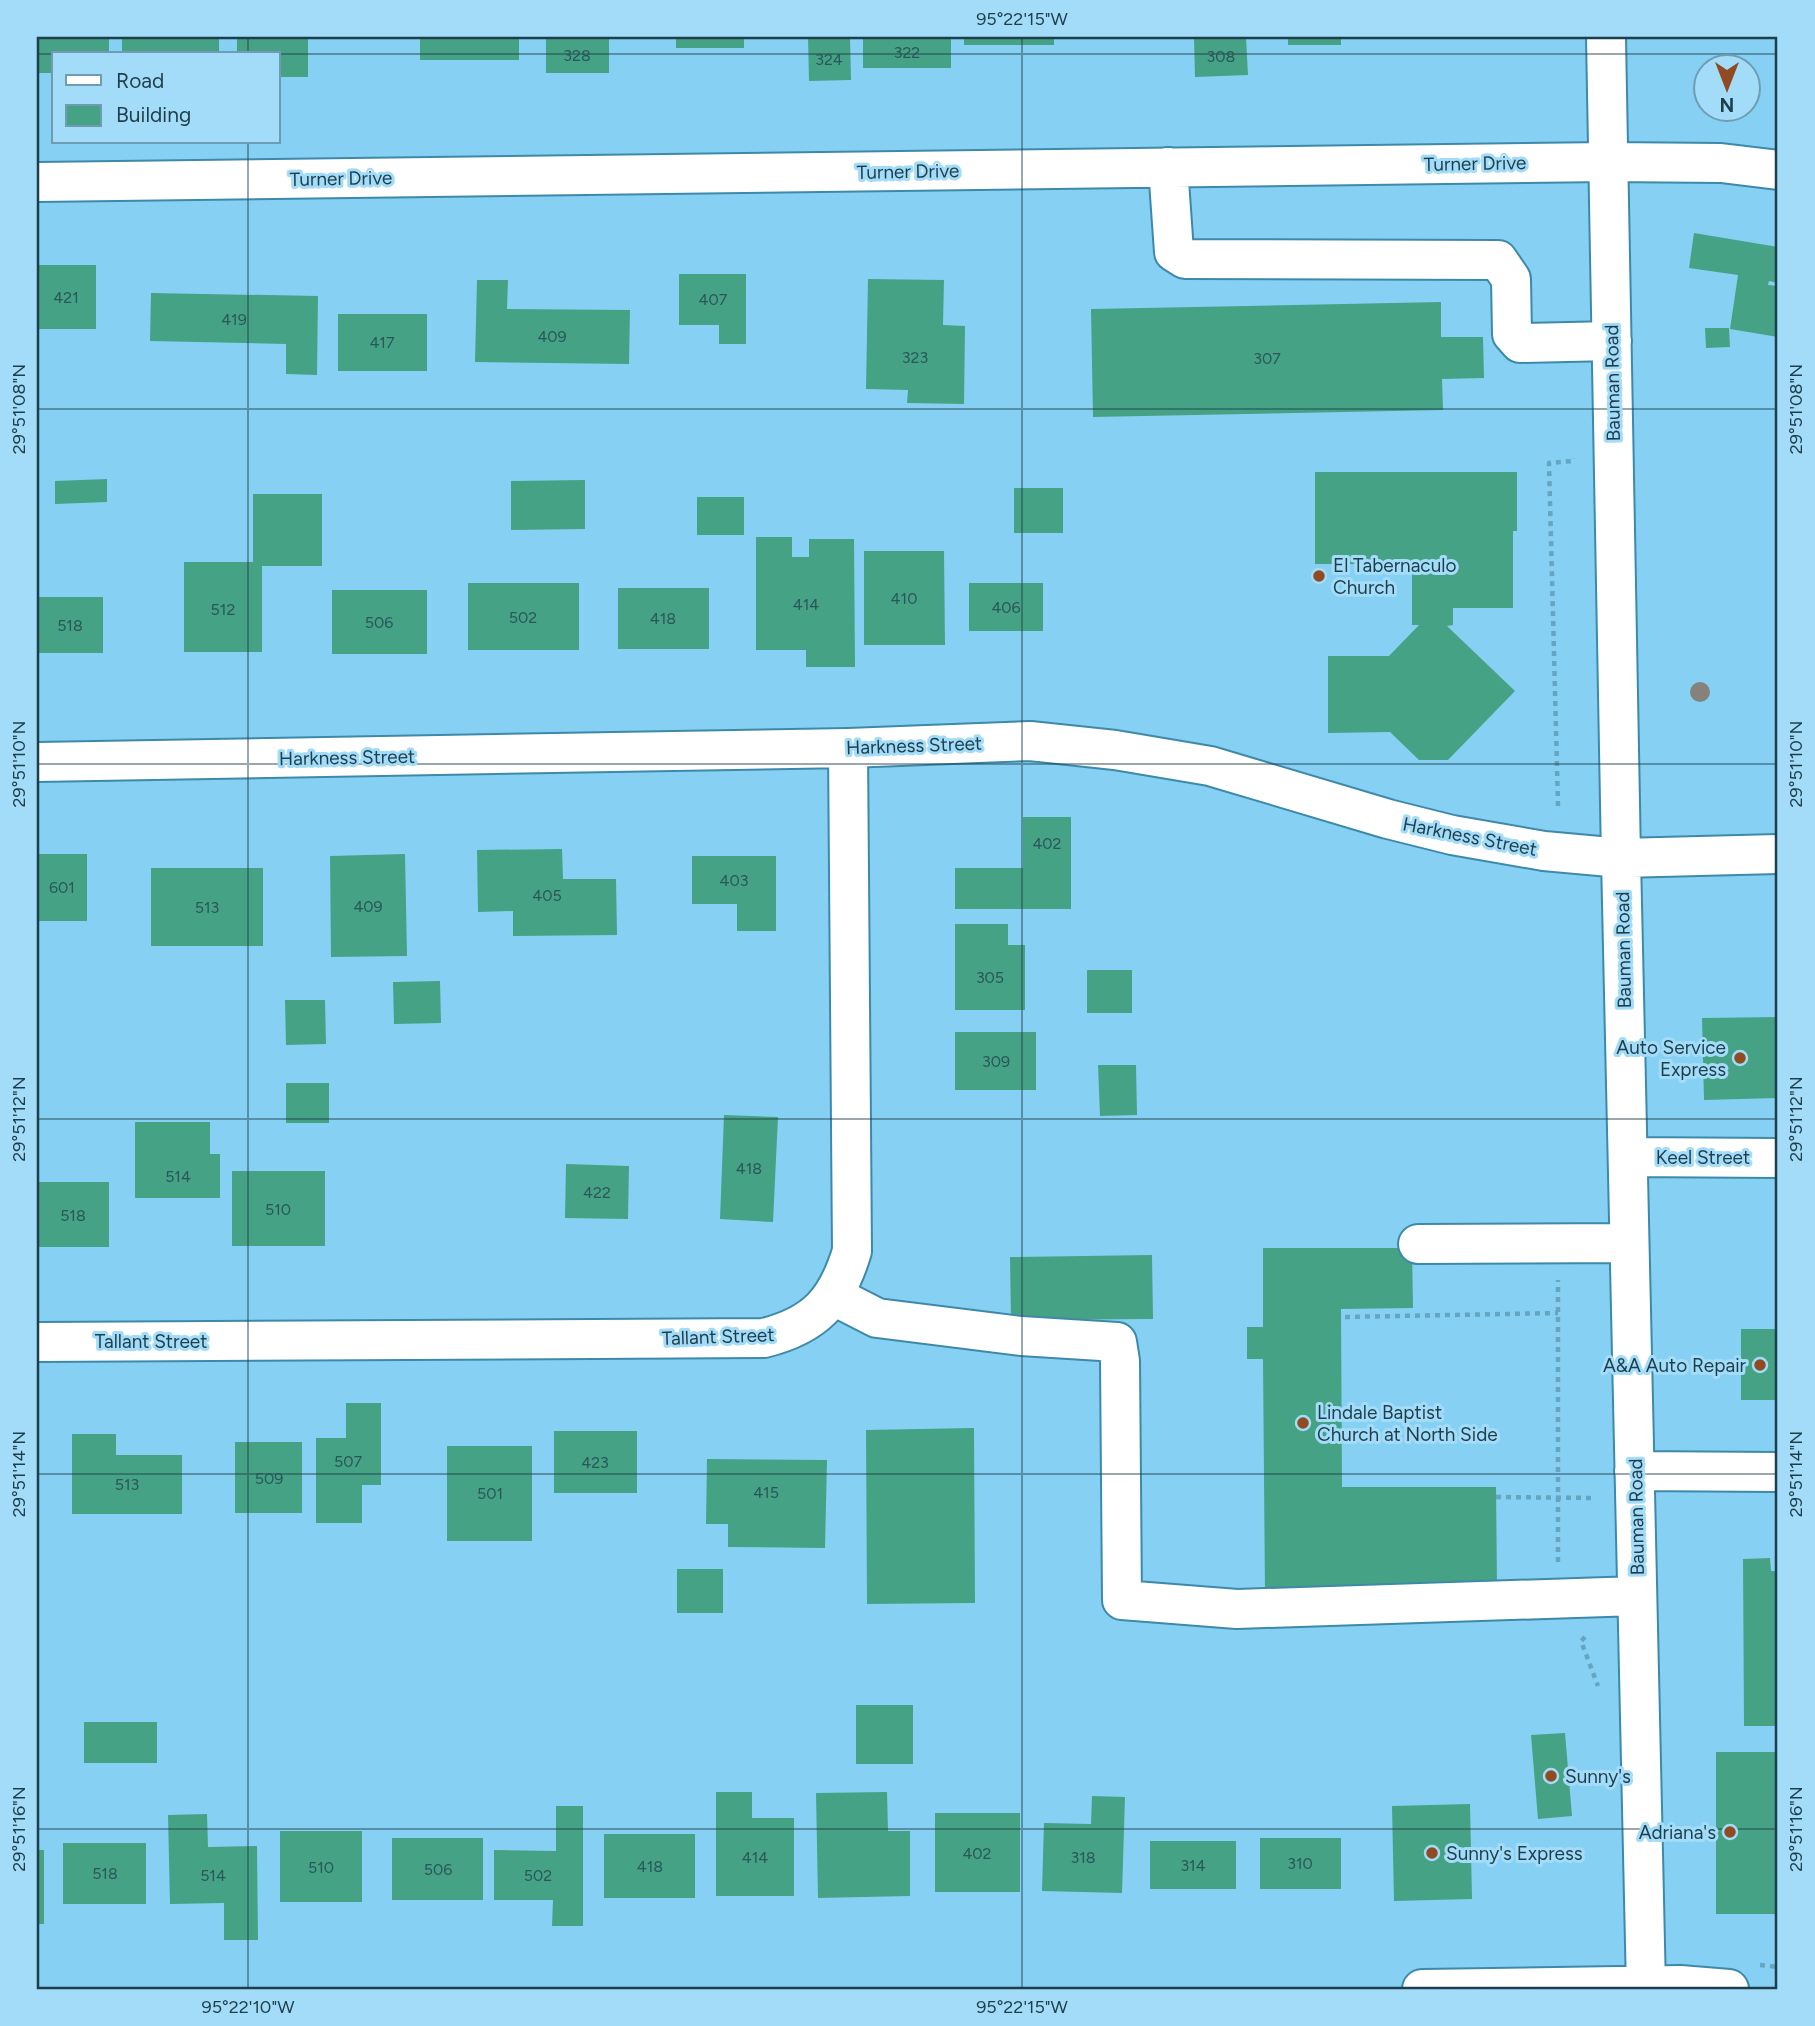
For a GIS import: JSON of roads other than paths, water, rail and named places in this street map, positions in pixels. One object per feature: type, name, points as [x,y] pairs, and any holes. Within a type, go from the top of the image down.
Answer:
[{"type":"street","name":"Bauman Road","points":[[1606,37],[1646,1988]]},
{"type":"street","name":"Turner Drive","points":[[37,182],[1608,162],[1721,163],[1778,170]]},
{"type":"street","points":[[1168,167],[1174,252],[1185,259],[1498,260],[1511,279],[1512,334],[1520,343],[1612,341]]},
{"type":"street","name":"Harkness Street","points":[[37,762],[848,748],[1030,741],[1115,750],[1210,766],[1388,819],[1452,835],[1544,851],[1621,858],[1778,854]]},
{"type":"street","name":"Tallant Street","points":[[37,1342],[764,1338],[803,1324],[834,1296],[852,1251],[848,748]]},
{"type":"street","name":"Keel Street","points":[[1628,1157],[1778,1158]]},
{"type":"street","points":[[1418,1244],[1629,1243]]},
{"type":"street","points":[[834,1296],[877,1318],[1021,1336],[1117,1342],[1120,1361],[1122,1600],[1237,1609],[1637,1596]]},
{"type":"street","points":[[1635,1485],[1778,1472]]},
{"type":"street","points":[[1422,1989],[1646,1988],[1680,1985],[1729,1989]]},
{"type":"place","name":"El Tabernaculo Church","points":[[1319,576]]},
{"type":"place","name":"Auto Service Express","points":[[1740,1058]]},
{"type":"place","name":"A&A Auto Repair","points":[[1760,1365]]},
{"type":"place","name":"Lindale Baptist Church at North Side","points":[[1303,1423]]},
{"type":"place","name":"Sunny's","points":[[1551,1776]]},
{"type":"place","name":"Adriana's","points":[[1730,1832]]},
{"type":"place","name":"Sunny's Express","points":[[1432,1853]]}]
